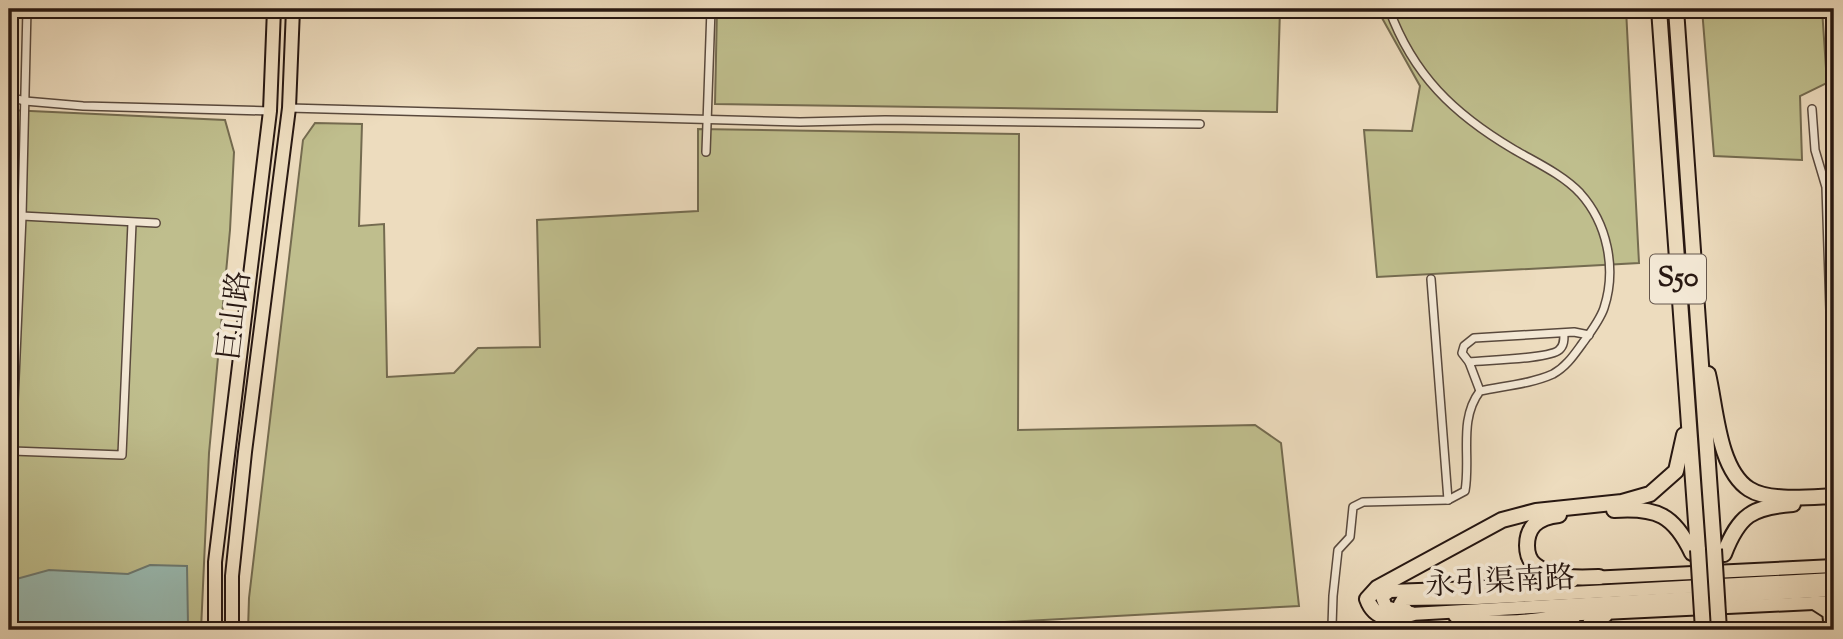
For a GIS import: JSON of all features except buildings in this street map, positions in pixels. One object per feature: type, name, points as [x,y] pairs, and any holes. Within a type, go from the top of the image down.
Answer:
[{"type":"highway","name":"S50","points":[[1659,9],[1695,552],[1700,578],[1703,630]]},
{"type":"highway","name":"S50","points":[[1676,9],[1698,335],[1719,551],[1719,630]]},
{"type":"highway","points":[[1698,335],[1723,451],[1731,468],[1749,488],[1770,495],[1834,496]]},
{"type":"highway","points":[[1411,614],[1381,616],[1371,610],[1367,599],[1377,588],[1502,520],[1536,510],[1631,500],[1650,494],[1676,471],[1684,440],[1682,336]]},
{"type":"highway","points":[[1719,551],[1747,516],[1765,507],[1834,502]]},
{"type":"highway","points":[[1599,577],[1574,578],[1550,574],[1533,564],[1527,552],[1527,537],[1534,525],[1548,516],[1629,509],[1650,511],[1667,517],[1682,531],[1695,552]]},
{"type":"highway","points":[[1816,603],[1832,607],[1832,630]]},
{"type":"highway","points":[[1561,615],[1582,628],[1605,615]]},
{"type":"main road","name":"巨山路","points":[[215,630],[215,562],[270,111],[274,9]]},
{"type":"main road","name":"巨山路","points":[[232,630],[232,576],[245,452],[289,108],[293,9]]},
{"type":"main road","points":[[1411,614],[1386,607],[1382,597],[1390,591],[1475,588],[1599,577],[1834,566]]},
{"type":"main road","name":"永引渠南路","points":[[1834,579],[1477,598],[1403,599],[1400,604],[1411,614],[1834,590]]},
{"type":"main road","points":[[1441,612],[1488,622],[1546,619],[1561,615],[1816,603]]},
{"type":"street","points":[[9,517],[22,216],[27,9]]},
{"type":"street","points":[[706,152],[711,9]]},
{"type":"street","points":[[1329,630],[1332,626],[1338,550],[1350,537],[1353,507],[1363,502],[1448,500],[1465,491],[1468,478],[1467,418],[1472,402],[1480,391],[1553,374],[1570,361],[1604,309],[1610,271],[1604,235],[1594,212],[1580,193],[1566,180],[1495,138],[1438,94],[1419,68],[1389,9]]},
{"type":"street","points":[[9,97],[83,106],[270,111]]},
{"type":"street","points":[[289,108],[800,122],[885,120],[1200,124]]},
{"type":"street","points":[[1812,109],[1815,150],[1830,186],[1831,341],[1834,348]]},
{"type":"street","points":[[22,216],[156,223]]},
{"type":"street","points":[[12,451],[122,455],[132,223]]},
{"type":"street","points":[[1431,279],[1448,500]]},
{"type":"street","points":[[1480,391],[1469,362],[1461,350],[1468,341],[1474,338],[1574,332],[1589,335]]},
{"type":"street","points":[[1469,362],[1542,356],[1557,352],[1563,344],[1564,334]]},
{"type":"shaded area","points":[[717,9],[1280,9],[1277,112],[715,104]]},
{"type":"shaded area","points":[[1377,9],[1626,9],[1639,263],[1377,277],[1364,130],[1412,131],[1420,86]]},
{"type":"shaded area","points":[[1702,9],[1822,9],[1827,83],[1800,96],[1802,160],[1714,156]]},
{"type":"shaded area","points":[[9,110],[225,120],[234,152],[230,230],[209,453],[201,630],[9,630]]},
{"type":"shaded area","points":[[315,123],[362,124],[359,226],[384,224],[387,377],[454,373],[478,348],[540,347],[537,220],[698,211],[698,129],[1019,134],[1018,430],[1255,425],[1281,443],[1299,606],[859,630],[248,630],[249,598],[303,140]]},
{"type":"water","points":[[150,565],[187,566],[188,625],[9,624],[9,581],[49,570],[128,574]]}]
